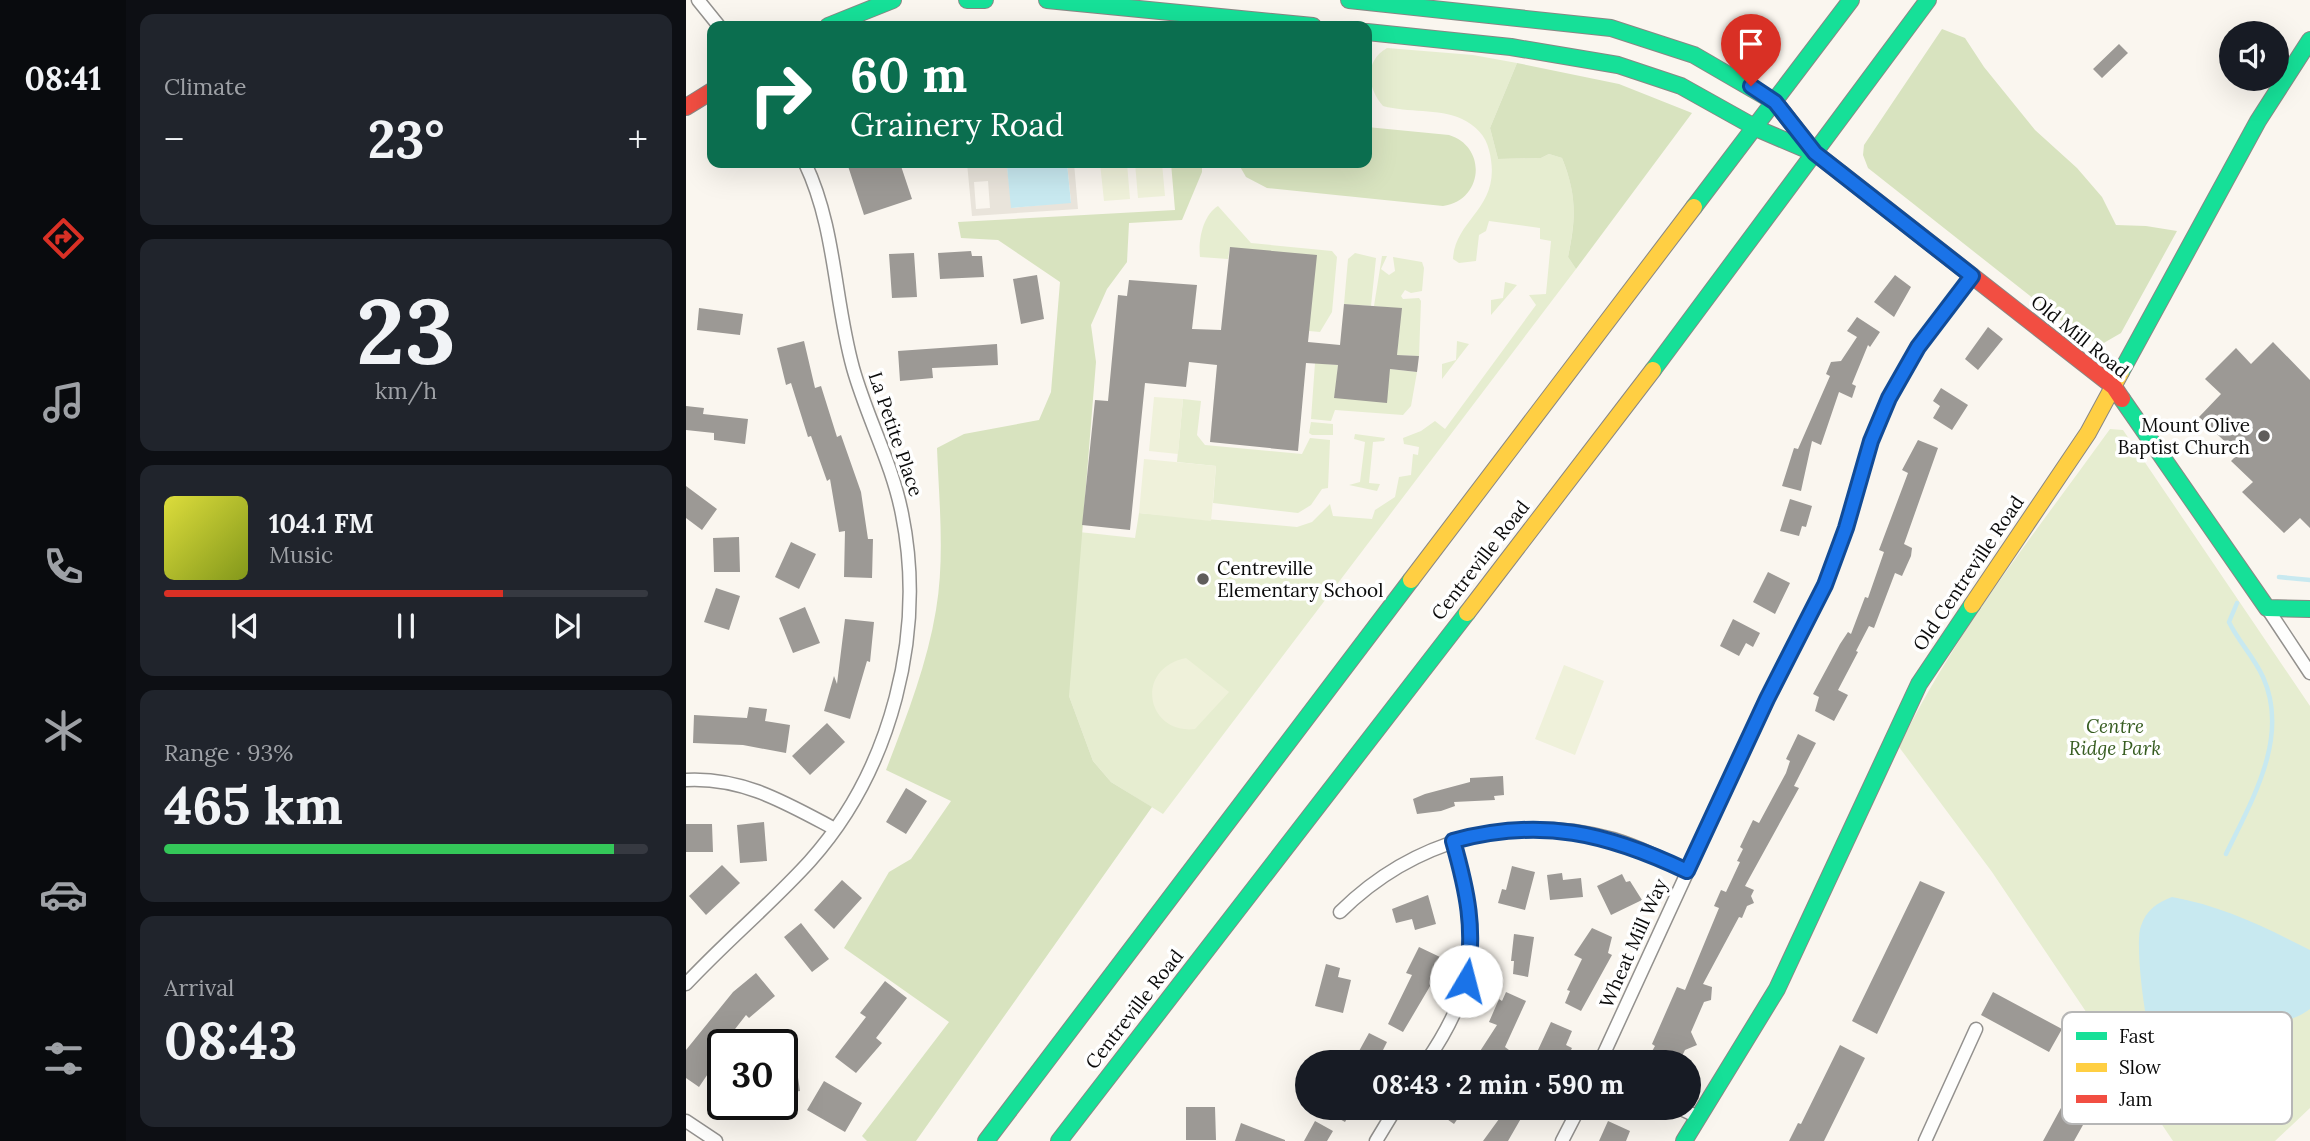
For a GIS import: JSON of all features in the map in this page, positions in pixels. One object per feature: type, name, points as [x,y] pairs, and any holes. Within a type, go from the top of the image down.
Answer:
[{"type":"main road","points":[[840,21],[893,0]]},
{"type":"main road","points":[[967,0],[985,0]]},
{"type":"main road","points":[[1047,0],[1262,21]]},
{"type":"main road","points":[[1349,0],[1611,28],[1694,55],[1725,70],[1775,102],[1815,153]]},
{"type":"main road","name":"Centreville Road","points":[[986,1141],[1851,0]]},
{"type":"main road","name":"Centreville Road","points":[[1059,1141],[1624,410],[1928,0]]},
{"type":"main road","points":[[1372,33],[1595,59],[1656,75],[1715,103],[1756,128],[1815,153]]},
{"type":"main road","name":"Old Centreville Road","points":[[1701,1113],[1777,989],[1919,684],[2076,452],[2258,121],[2310,40]]},
{"type":"main road","points":[[686,107],[707,94]]},
{"type":"main road","name":"Old Mill Road","points":[[1815,153],[2114,387],[2267,608]]},
{"type":"main road","points":[[2267,608],[2310,609]]},
{"type":"main road","name":"Old Centreville Road","points":[[1684,1141],[1697,1120]]},
{"type":"street","points":[[698,0],[715,21]]},
{"type":"street","name":"La Petite Place","points":[[686,984],[811,860],[835,829],[866,776],[894,702],[908,627],[909,588],[899,502],[884,449],[852,366],[830,234],[820,198],[807,168]]},
{"type":"street","name":"Wheat Mill Way","points":[[1605,1050],[1767,699],[1825,585],[1846,528],[1871,441],[1889,398],[1918,347],[1972,276]]},
{"type":"street","name":"Old Mill Road","points":[[2267,608],[2310,673]]},
{"type":"street","points":[[686,780],[722,781],[771,794],[835,829]]},
{"type":"street","points":[[1340,912],[1396,866],[1453,841],[1504,830],[1566,831],[1627,844],[1687,871]]},
{"type":"street","points":[[1433,1050],[1455,1015],[1470,960],[1471,909],[1453,841]]},
{"type":"street","points":[[1925,1141],[1976,1029]]},
{"type":"street","points":[[1376,1141],[1389,1120]]},
{"type":"street","points":[[1562,1141],[1573,1120]]},
{"type":"street","points":[[686,1121],[716,1141]]},
{"type":"green space","points":[[1942,29],[1965,38],[1984,67],[2035,130],[2077,168],[2102,197],[2116,225],[2177,231],[2121,333],[2102,344],[2082,337],[1868,168],[1863,155],[1864,145]]},
{"type":"green space","points":[[1387,48],[1473,55],[1517,63],[1490,128],[1498,159],[1541,158],[1549,154],[1562,158],[1574,207],[1568,257],[1576,269],[1163,814],[1111,782],[1093,761],[1069,696],[1067,649],[1079,532],[1135,538],[1139,513],[1297,527],[1312,522],[1330,504],[1333,516],[1372,519],[1375,510],[1395,497],[1399,477],[1411,475],[1413,454],[1418,455],[1419,447],[1404,444],[1403,438],[1421,431],[1435,421],[1445,429],[1536,305],[1529,295],[1546,294],[1551,241],[1540,239],[1540,228],[1489,221],[1486,231],[1479,235],[1476,261],[1459,263],[1453,259],[1462,232],[1485,199],[1490,186],[1492,170],[1488,145],[1471,124],[1462,119],[1443,113],[1383,106],[1372,86],[1372,65]]},
{"type":"green space","points":[[1517,63],[1619,84],[1692,113],[1576,269],[1568,257],[1574,207],[1562,158],[1549,154],[1541,158],[1498,159],[1490,128]]},
{"type":"green space","points":[[1372,127],[1449,135],[1462,141],[1470,150],[1476,173],[1473,185],[1466,194],[1456,202],[1443,206],[1267,188],[1246,177],[1241,168],[1372,168]]},
{"type":"green space","points":[[1101,168],[1127,168],[1130,199],[1104,201]]},
{"type":"green space","points":[[1135,168],[1162,168],[1165,196],[1138,198]]},
{"type":"green space","points":[[1171,168],[1202,168],[1182,220],[1129,223],[1127,262],[1107,289],[1091,325],[1096,362],[1069,696],[1093,761],[1111,782],[1152,807],[916,1141],[867,1141],[862,1136],[949,1022],[844,948],[889,872],[911,859],[951,801],[886,770],[921,671],[936,610],[941,549],[937,448],[964,434],[1039,420],[1051,392],[1060,282],[998,240],[961,238],[958,222],[1175,210]]},
{"type":"green space","points":[[1218,206],[1251,243],[1332,251],[1337,257],[1332,312],[1320,332],[1309,331],[1230,247],[1228,259],[1200,257],[1203,229],[1209,215]]},
{"type":"green space","points":[[1355,253],[1376,258],[1371,306],[1344,304],[1348,259]]},
{"type":"green space","points":[[1382,256],[1387,256],[1381,269],[1389,275],[1395,271],[1393,257],[1422,262],[1422,291],[1411,293],[1405,290],[1401,296],[1403,299],[1419,298],[1421,301],[1419,356],[1397,355],[1401,309],[1374,306]]},
{"type":"green space","points":[[1505,282],[1517,285],[1491,315],[1491,300],[1503,298]]},
{"type":"green space","points":[[1457,341],[1469,344],[1442,379],[1442,364],[1456,360]]},
{"type":"green space","points":[[1315,363],[1338,365],[1335,398],[1390,369],[1417,372],[1411,406],[1403,415],[1335,410],[1331,421],[1311,419]]},
{"type":"green space","points":[[1154,397],[1183,399],[1178,454],[1149,451]]},
{"type":"green space","points":[[1183,399],[1201,401],[1197,435],[1205,445],[1302,454],[1310,438],[1330,440],[1328,488],[1322,489],[1311,505],[1298,513],[1213,503],[1216,466],[1177,462]]},
{"type":"green space","points":[[1311,422],[1333,424],[1333,435],[1312,435],[1309,433]]},
{"type":"green space","name":"Centre Ridge Park","points":[[2110,429],[2123,430],[2310,706],[2310,1108],[2275,1141],[2173,1141],[2162,1124],[2292,1124],[2292,1012],[2086,1012],[1992,872],[1899,747],[1945,663],[2025,545]]},
{"type":"green space","points":[[1355,434],[1385,438],[1384,441],[1373,442],[1369,483],[1380,484],[1377,491],[1349,485],[1360,482],[1365,442],[1354,439]]},
{"type":"green space","points":[[1144,459],[1216,466],[1211,521],[1139,513]]},
{"type":"green space","points":[[1186,658],[1229,692],[1195,729],[1179,728],[1166,722],[1157,712],[1153,700],[1153,687],[1158,675],[1169,664]]},
{"type":"green space","points":[[1564,665],[1604,681],[1575,755],[1535,739]]},
{"type":"shaded area","points":[[967,168],[1007,168],[1012,208],[1071,202],[1068,168],[1074,168],[1078,209],[972,216]],"holes":[[[988,181],[990,208],[976,209],[974,182]]]},
{"type":"water","points":[[1007,168],[1068,168],[1071,203],[1011,208]]},
{"type":"water","points":[[2172,897],[2190,901],[2260,925],[2310,950],[2310,1009],[2292,1019],[2292,1012],[2145,1012],[2139,936],[2143,920],[2157,905]]},
{"type":"building","points":[[2119,44],[2128,53],[2102,78],[2093,69]]},
{"type":"building","points":[[849,168],[902,168],[912,199],[864,215]]},
{"type":"building","points":[[1230,247],[1317,255],[1308,342],[1340,345],[1344,304],[1402,308],[1397,355],[1419,356],[1417,372],[1390,369],[1387,403],[1334,398],[1338,365],[1306,363],[1298,451],[1210,442],[1217,365],[1189,362],[1186,387],[1145,383],[1130,530],[1082,525],[1095,400],[1108,401],[1118,295],[1127,296],[1129,280],[1197,285],[1192,329],[1221,330]]},
{"type":"building","points":[[971,251],[972,256],[982,256],[984,277],[940,279],[938,253]]},
{"type":"building","points":[[914,253],[917,297],[892,298],[889,254]]},
{"type":"building","points":[[1037,275],[1044,319],[1021,324],[1013,279]]},
{"type":"building","points":[[1895,275],[1911,287],[1894,317],[1874,302]]},
{"type":"building","points":[[699,308],[743,314],[740,335],[697,330]]},
{"type":"building","points":[[1857,317],[1880,332],[1870,347],[1868,345],[1852,384],[1856,386],[1852,398],[1839,392],[1821,445],[1812,441],[1801,491],[1782,486],[1794,448],[1798,449],[1830,376],[1826,374],[1831,362],[1841,361],[1857,337],[1847,331]]},
{"type":"building","points":[[1988,327],[2003,339],[1978,370],[1965,359]]},
{"type":"building","points":[[804,341],[815,388],[821,386],[837,437],[841,435],[861,492],[868,539],[873,539],[872,578],[844,577],[845,531],[839,532],[830,479],[827,481],[811,436],[808,437],[791,383],[786,385],[777,348]]},
{"type":"building","name":"Mount Olive Baptist Church","points":[[2273,342],[2310,380],[2310,528],[2300,518],[2284,533],[2242,492],[2253,482],[2231,461],[2238,454],[2199,417],[2221,394],[2205,379],[2236,348],[2251,364]]},
{"type":"building","points":[[997,344],[998,365],[932,368],[933,378],[900,381],[898,351]]},
{"type":"building","points":[[1941,388],[1968,405],[1952,430],[1933,418],[1940,406],[1933,401]]},
{"type":"building","points":[[686,406],[704,408],[703,414],[748,419],[745,444],[714,440],[714,433],[686,430]]},
{"type":"building","points":[[1918,440],[1938,448],[1904,544],[1912,548],[1911,556],[1902,576],[1895,573],[1874,628],[1869,626],[1856,651],[1858,652],[1838,690],[1848,695],[1834,721],[1815,711],[1819,697],[1813,694],[1840,644],[1848,632],[1851,634],[1865,597],[1868,598],[1884,552],[1879,550],[1908,473],[1902,470]]},
{"type":"building","points":[[686,486],[717,509],[702,530],[686,518]]},
{"type":"building","points":[[1790,499],[1812,506],[1806,527],[1802,526],[1799,536],[1780,531]]},
{"type":"building","points":[[739,537],[740,572],[714,572],[713,538]]},
{"type":"building","points":[[791,542],[816,554],[799,589],[775,577]]},
{"type":"building","points":[[1768,572],[1790,583],[1775,614],[1753,602]]},
{"type":"building","points":[[716,588],[740,596],[729,630],[704,622]]},
{"type":"building","points":[[805,607],[820,643],[793,653],[779,618]]},
{"type":"building","points":[[845,619],[874,622],[870,662],[867,661],[850,719],[824,711],[834,676],[837,684]]},
{"type":"building","points":[[1733,619],[1760,633],[1753,647],[1746,643],[1739,656],[1720,646]]},
{"type":"building","points":[[749,707],[767,709],[765,721],[790,725],[786,753],[743,745],[693,743],[694,715],[747,718]]},
{"type":"building","points":[[827,723],[845,742],[810,775],[792,756]]},
{"type":"building","points":[[1798,734],[1816,743],[1794,786],[1799,788],[1745,886],[1754,890],[1751,896],[1754,903],[1747,906],[1742,918],[1739,917],[1703,984],[1712,987],[1711,1000],[1704,1002],[1691,1032],[1697,1045],[1685,1050],[1653,1050],[1655,1046],[1652,1044],[1677,987],[1685,990],[1719,908],[1714,906],[1721,890],[1726,892],[1740,862],[1737,861],[1743,849],[1740,847],[1753,820],[1759,823],[1786,773],[1790,761],[1786,759]]},
{"type":"building","points":[[1503,776],[1504,795],[1494,796],[1495,800],[1454,802],[1455,806],[1441,811],[1417,814],[1413,799],[1470,782],[1470,778]]},
{"type":"building","points":[[906,788],[927,801],[906,834],[886,822]]},
{"type":"building","points":[[764,822],[767,861],[740,863],[737,825]]},
{"type":"building","points":[[686,824],[712,824],[713,852],[686,852]]},
{"type":"building","points":[[722,865],[740,883],[706,915],[689,896]]},
{"type":"building","points":[[1512,866],[1535,872],[1525,910],[1498,903],[1502,889],[1506,890]]},
{"type":"building","points":[[1562,873],[1563,880],[1581,878],[1583,897],[1550,900],[1547,875]]},
{"type":"building","points":[[1622,874],[1642,900],[1611,915],[1597,886]]},
{"type":"building","points":[[842,880],[862,898],[834,929],[814,910]]},
{"type":"building","points":[[1920,881],[1945,892],[1877,1034],[1852,1021]]},
{"type":"building","points":[[1428,895],[1436,924],[1415,930],[1412,919],[1396,923],[1392,909]]},
{"type":"building","points":[[801,923],[829,959],[812,972],[784,937]]},
{"type":"building","points":[[1592,928],[1612,937],[1608,953],[1612,955],[1581,1011],[1565,1003],[1570,991],[1567,990],[1582,959],[1574,955]]},
{"type":"building","points":[[1514,934],[1534,937],[1528,977],[1513,974],[1514,961],[1511,961]]},
{"type":"building","points":[[1419,947],[1440,957],[1434,969],[1439,971],[1403,1032],[1388,1024],[1412,975],[1406,973]]},
{"type":"building","points":[[1326,964],[1340,968],[1338,977],[1351,980],[1343,1013],[1315,1006]]},
{"type":"building","points":[[756,973],[775,996],[749,1018],[746,1015],[735,1029],[707,1029],[707,1075],[699,1087],[686,1078],[686,1050],[733,992]]},
{"type":"building","points":[[885,981],[907,998],[876,1038],[882,1043],[856,1073],[835,1057],[866,1017],[860,1013]]},
{"type":"building","points":[[1506,992],[1526,1001],[1505,1047],[1509,1050],[1481,1050],[1497,1025],[1489,1022],[1499,999],[1502,1001]]},
{"type":"building","points":[[1993,992],[2062,1029],[2049,1052],[1981,1015]]},
{"type":"building","points":[[1551,1022],[1572,1031],[1566,1045],[1572,1048],[1571,1050],[1538,1050]]},
{"type":"building","points":[[1369,1033],[1387,1042],[1383,1050],[1360,1050]]},
{"type":"building","points":[[1840,1045],[1865,1058],[1824,1141],[1789,1141],[1798,1123],[1801,1124]]},
{"type":"building","points":[[824,1081],[862,1103],[845,1132],[807,1110]]},
{"type":"building","points":[[2062,1106],[2062,1124],[2084,1124],[2074,1141],[2043,1141]]},
{"type":"building","points":[[1186,1107],[1215,1107],[1216,1140],[1186,1140]]},
{"type":"building","points":[[1498,1120],[1520,1120],[1508,1141],[1483,1141]]},
{"type":"building","points":[[1315,1121],[1333,1131],[1327,1141],[1304,1141]]},
{"type":"building","points":[[1608,1121],[1630,1131],[1626,1141],[1599,1141]]},
{"type":"building","points":[[1241,1123],[1285,1140],[1285,1141],[1235,1141]]},
{"type":"waterway","points":[[2279,577],[2310,580]]},
{"type":"waterway","points":[[2226,854],[2247,812],[2264,768],[2272,722],[2270,700],[2263,677],[2229,622],[2237,603]]},
{"type":"traffic: fast","points":[[840,21],[893,0]]},
{"type":"traffic: fast","points":[[967,0],[985,0]]},
{"type":"traffic: fast","points":[[1047,0],[1262,21]]},
{"type":"traffic: fast","points":[[1349,0],[1611,28],[1694,55],[1775,102],[1815,153],[1842,174]]},
{"type":"traffic: fast","points":[[1694,207],[1851,0]]},
{"type":"traffic: fast","points":[[1653,370],[1928,0]]},
{"type":"traffic: fast","points":[[1372,33],[1511,47],[1618,65],[1681,86],[1758,129],[1812,152]]},
{"type":"traffic: fast","points":[[2121,372],[2258,121],[2310,40]]},
{"type":"traffic: fast","points":[[2122,399],[2267,608],[2310,609]]},
{"type":"traffic: fast","points":[[986,1141],[1411,580]]},
{"type":"traffic: fast","points":[[1684,1141],[1777,989],[1919,684],[1972,605]]},
{"type":"traffic: fast","points":[[1059,1141],[1467,613]]},
{"type":"traffic: slow","points":[[1411,580],[1694,207]]},
{"type":"traffic: slow","points":[[1467,613],[1653,370]]},
{"type":"traffic: slow","points":[[1972,605],[2088,433],[2121,372]]},
{"type":"traffic: jam","points":[[686,107],[707,94]]},
{"type":"traffic: jam","points":[[1842,174],[2114,387],[2122,399]]},
{"type":"place","name":"Mount Olive Baptist Church","points":[[2264,436]]},
{"type":"place","name":"Centreville Elementary School","points":[[1203,579]]},
{"type":"route","points":[[1466,981],[1470,960],[1471,909],[1453,841],[1504,830],[1534,829],[1591,834],[1639,848],[1687,871],[1767,699],[1825,585],[1846,528],[1871,441],[1889,398],[1918,347],[1972,276],[1815,153],[1775,102],[1751,86]]}]
